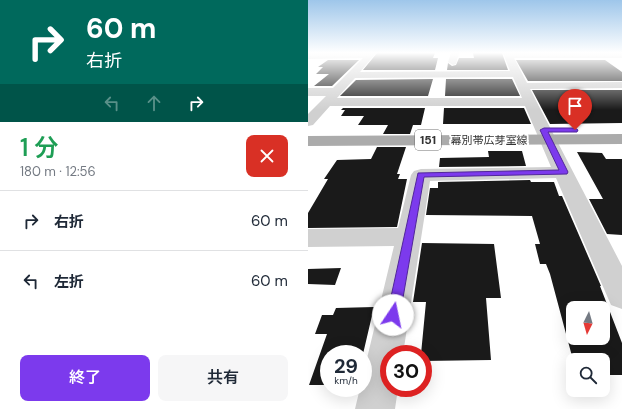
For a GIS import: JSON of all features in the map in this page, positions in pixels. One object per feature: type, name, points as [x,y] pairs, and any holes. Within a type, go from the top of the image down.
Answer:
[{"type":"main road","name":"幕別帯広芽室線","points":[[308,141],[546,135],[622,130]]},
{"type":"main road","name":"幕別帯広芽室線","points":[[308,132],[546,135],[622,139]]},
{"type":"street","points":[[308,122],[355,72]]},
{"type":"street","points":[[352,75],[516,74],[564,172],[613,259],[622,296]]},
{"type":"street","points":[[599,75],[622,95]]},
{"type":"street","points":[[522,86],[622,85]]},
{"type":"street","points":[[308,92],[354,88]]},
{"type":"street","points":[[433,102],[436,88]]},
{"type":"street","points":[[326,102],[530,102]]},
{"type":"street","points":[[375,409],[421,174],[564,172]]},
{"type":"street","points":[[308,238],[408,237]]},
{"type":"building","points":[[318,72],[346,72],[332,86],[314,86],[329,74],[316,74]]},
{"type":"building","points":[[523,72],[622,72],[622,81],[528,81]]},
{"type":"building","points":[[433,79],[428,96],[340,96],[356,80]]},
{"type":"building","points":[[446,79],[512,79],[520,96],[445,96]]},
{"type":"building","points":[[532,90],[622,90],[622,123],[550,124]]},
{"type":"building","points":[[343,108],[425,108],[421,125],[413,125],[410,134],[383,134],[388,125],[358,125],[364,116],[341,116],[345,110],[341,110]]},
{"type":"building","points":[[444,108],[524,108],[531,124],[443,124]]},
{"type":"building","points":[[377,147],[406,147],[397,174],[400,174],[398,179],[407,179],[397,227],[308,228],[308,213],[328,179],[324,179],[337,160],[371,159]]},
{"type":"building","points":[[488,151],[522,151],[526,166],[439,167],[440,158],[489,157]]},
{"type":"building","points":[[577,152],[602,153],[606,159],[622,159],[622,235],[607,234],[589,199],[603,199]]},
{"type":"building","points":[[530,180],[531,182],[554,182],[559,196],[562,196],[601,286],[606,301],[566,301],[566,334],[550,274],[546,264],[540,264],[535,244],[540,244],[532,216],[426,215],[430,188],[438,188],[438,182]]},
{"type":"building","points":[[422,243],[494,244],[501,298],[486,298],[491,360],[432,361],[432,345],[422,345],[426,302],[413,302]]},
{"type":"building","points":[[341,268],[335,285],[308,284],[308,269]]},
{"type":"building","points":[[374,307],[365,345],[323,345],[327,334],[315,334],[322,315],[333,315],[336,308]]},
{"type":"building","points":[[610,312],[622,343],[622,375],[610,375],[610,353],[571,353],[569,345],[610,345]]},
{"type":"building","points":[[320,354],[320,385],[309,385]]},
{"type":"route","points":[[393,315],[421,174],[564,172],[544,130],[575,130]]}]
